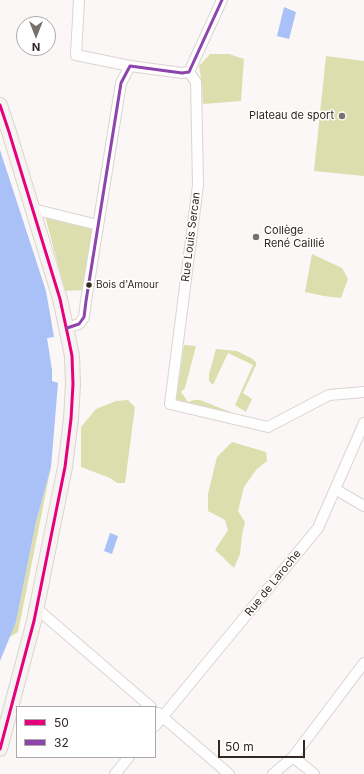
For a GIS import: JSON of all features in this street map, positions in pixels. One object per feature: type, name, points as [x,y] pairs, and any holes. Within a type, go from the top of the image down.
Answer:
[{"type":"street","points":[[79,0],[76,55],[130,66],[182,73],[189,72],[222,0]]},
{"type":"street","points":[[67,328],[79,324],[84,317],[121,84],[130,66]]},
{"type":"street","name":"Rue Louis Sercan","points":[[189,72],[196,82],[198,185],[170,404],[268,427],[329,395],[364,392]]},
{"type":"street","points":[[0,106],[58,291],[72,356],[73,384],[71,419],[65,467],[34,621],[0,749]]},
{"type":"street","points":[[33,209],[98,225]]},
{"type":"street","name":"Rue de Laroche","points":[[159,714],[318,528],[364,423]]},
{"type":"street","points":[[335,489],[364,506]]},
{"type":"street","points":[[36,608],[150,706]]},
{"type":"street","points":[[273,774],[293,757],[364,663]]},
{"type":"street","points":[[159,714],[229,774]]},
{"type":"street","points":[[293,757],[314,774]]},
{"type":"street","points":[[115,774],[128,758]]},
{"type":"green space","points":[[210,54],[229,54],[244,59],[241,101],[203,104],[199,66]]},
{"type":"green space","name":"Plateau de sport","points":[[326,56],[364,61],[364,176],[314,171]]},
{"type":"green space","points":[[44,212],[98,225],[84,290],[65,291]]},
{"type":"green space","points":[[312,254],[342,268],[348,279],[341,298],[305,292]]},
{"type":"green space","points":[[184,345],[196,346],[185,388],[181,392],[188,402],[200,400],[243,417],[176,401]]},
{"type":"green space","points":[[216,349],[237,351],[256,362],[243,393],[252,399],[246,412],[235,405],[253,365],[228,353],[213,385],[209,381],[209,374]]},
{"type":"green space","points":[[128,400],[135,407],[125,483],[117,483],[110,478],[81,467],[81,427],[96,409],[116,401]]},
{"type":"green space","points":[[232,442],[266,452],[267,461],[256,470],[244,487],[238,511],[245,522],[240,554],[234,568],[215,550],[228,530],[225,520],[208,511],[208,494],[217,457]]},
{"type":"green space","points":[[51,467],[18,632],[8,638],[16,622],[36,522]]},
{"type":"water","points":[[284,7],[296,12],[289,39],[277,36]]},
{"type":"water","points":[[0,150],[46,291],[54,337],[47,338],[52,370],[52,381],[58,383],[51,467],[36,522],[16,622],[0,661]]},
{"type":"water","points":[[110,533],[118,536],[112,554],[104,551]]},
{"type":"transit line","name":"32","points":[[67,328],[79,324],[84,317],[121,83],[130,66],[182,73],[189,72],[222,0]]},
{"type":"transit line","name":"50","points":[[0,105],[60,299],[72,356],[73,384],[71,419],[65,467],[34,621],[0,749]]},
{"type":"place","name":"Plateau de sport","points":[[342,116]]},
{"type":"place","name":"Collège René Caillié","points":[[256,237]]},
{"type":"place","name":"Bois d'Amour","points":[[89,285]]}]
